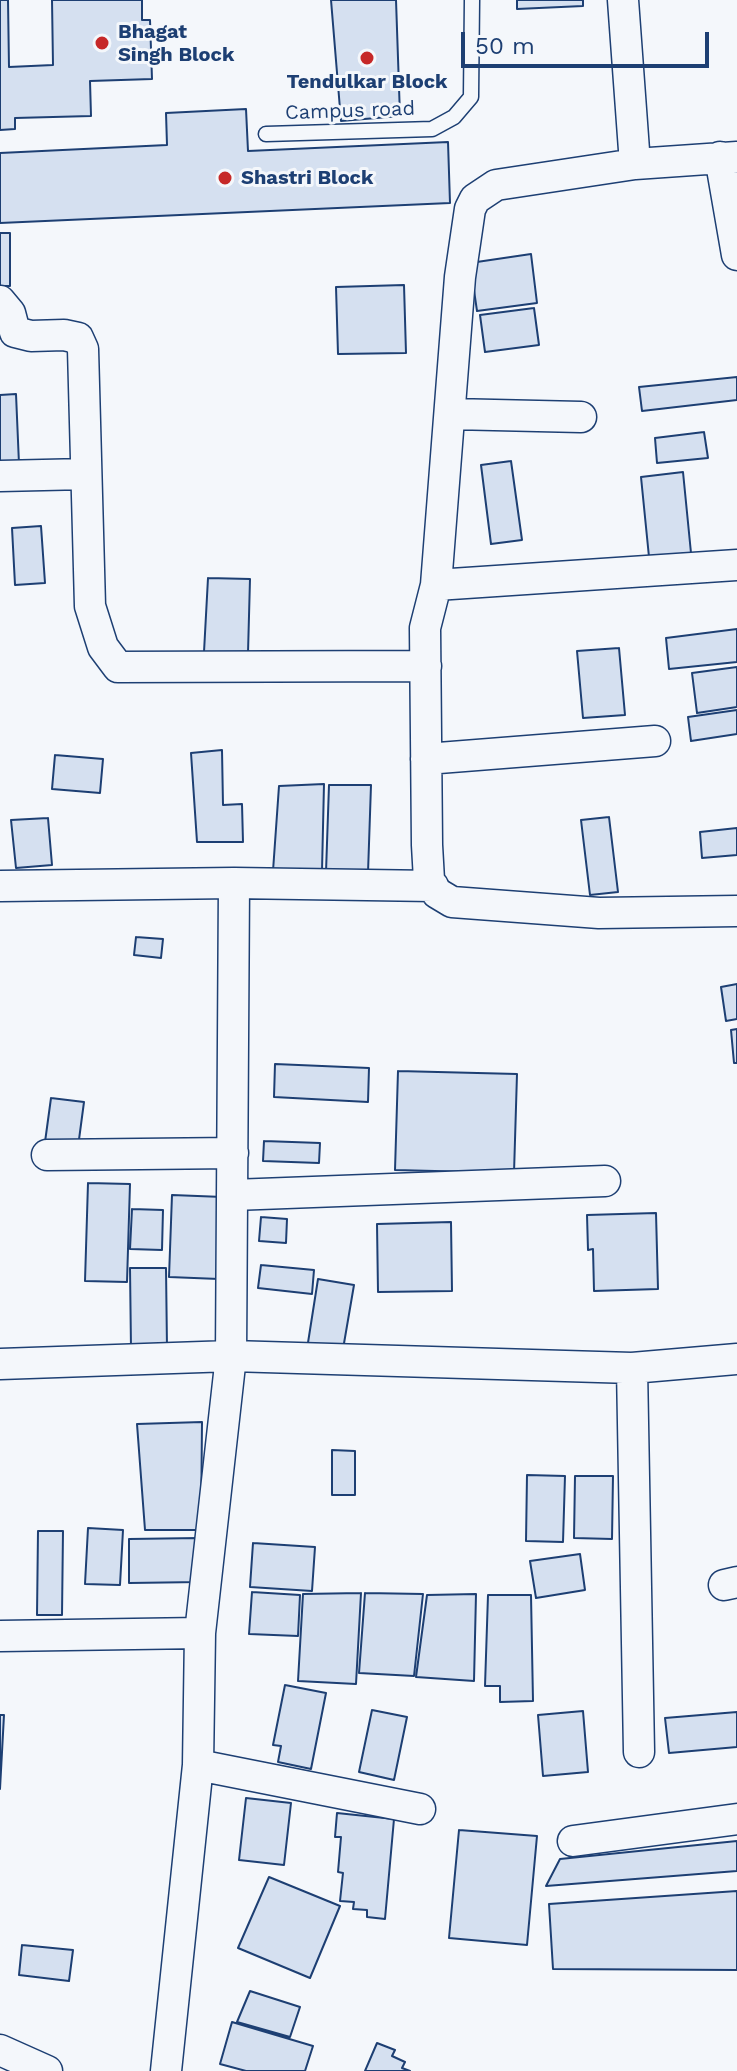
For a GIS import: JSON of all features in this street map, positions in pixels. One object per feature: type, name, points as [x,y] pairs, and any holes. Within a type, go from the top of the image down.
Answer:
[{"type":"street","points":[[623,0],[635,164]]},
{"type":"street","points":[[737,255],[728,157],[635,164],[496,185],[475,199],[470,209],[460,277],[436,585],[425,628],[427,845],[429,880],[437,893],[452,902],[466,904],[599,913],[737,911]]},
{"type":"street","points":[[0,301],[10,313],[15,332],[31,336],[64,335],[78,338],[83,349],[90,606],[103,647],[118,667],[426,666]]},
{"type":"street","points":[[451,414],[581,417]]},
{"type":"street","points":[[0,476],[86,474]]},
{"type":"street","points":[[436,585],[737,565]]},
{"type":"street","points":[[426,759],[655,741]]},
{"type":"street","points":[[0,886],[234,883],[433,886]]},
{"type":"street","points":[[166,2071],[198,1765],[200,1633],[231,1356],[234,883]]},
{"type":"street","points":[[47,1155],[233,1153]]},
{"type":"street","points":[[233,1195],[605,1181]]},
{"type":"street","points":[[0,1364],[231,1356],[632,1368],[737,1359]]},
{"type":"street","points":[[632,1368],[639,1752]]},
{"type":"street","points":[[0,1636],[200,1633]]},
{"type":"street","points":[[198,1765],[420,1809]]},
{"type":"street","points":[[573,1841],[737,1819]]},
{"type":"street","points":[[0,2050],[47,2071]]},
{"type":"lane","name":"Campus road","points":[[266,134],[432,129],[454,117],[471,97],[472,0]]},
{"type":"building","name":"Bhagat Singh Block","points":[[0,0],[8,0],[9,67],[53,65],[52,0],[142,0],[142,20],[150,20],[152,79],[90,81],[91,116],[15,118],[15,129],[0,130]]},
{"type":"building","name":"Tendulkar Block","points":[[331,0],[396,0],[400,116],[341,121]]},
{"type":"building","points":[[517,0],[583,0],[583,6],[517,9]]},
{"type":"building","name":"Shastri Block","points":[[246,109],[248,151],[448,142],[450,203],[0,223],[0,153],[167,145],[166,113]]},
{"type":"building","points":[[0,233],[10,233],[10,286],[0,286]]},
{"type":"building","points":[[531,254],[537,303],[477,311],[470,263]]},
{"type":"building","points":[[404,285],[406,353],[338,354],[336,287]]},
{"type":"building","points":[[534,308],[539,345],[485,352],[480,315]]},
{"type":"building","points":[[737,377],[737,400],[642,411],[639,387]]},
{"type":"building","points":[[16,394],[19,464],[0,465],[0,395]]},
{"type":"building","points":[[704,432],[708,458],[657,463],[655,438]]},
{"type":"building","points":[[511,461],[522,540],[491,544],[481,465]]},
{"type":"building","points":[[683,472],[691,553],[649,557],[641,477]]},
{"type":"building","points":[[41,526],[45,583],[15,585],[12,528]]},
{"type":"building","points":[[208,578],[250,579],[248,653],[204,652]]},
{"type":"building","points":[[737,629],[737,662],[669,669],[666,638]]},
{"type":"building","points":[[619,648],[625,715],[583,718],[577,651]]},
{"type":"building","points":[[737,667],[737,707],[697,713],[692,673]]},
{"type":"building","points":[[737,710],[737,734],[691,741],[688,717]]},
{"type":"building","points":[[222,750],[223,805],[242,804],[243,842],[197,842],[191,753]]},
{"type":"building","points":[[55,755],[103,759],[100,793],[52,789]]},
{"type":"building","points":[[324,784],[322,871],[273,871],[279,786]]},
{"type":"building","points":[[329,785],[371,785],[368,873],[326,872]]},
{"type":"building","points":[[609,817],[618,892],[590,895],[581,820]]},
{"type":"building","points":[[48,818],[52,865],[16,868],[11,820]]},
{"type":"building","points":[[737,828],[737,855],[702,858],[700,832]]},
{"type":"building","points":[[136,937],[163,939],[161,958],[134,955]]},
{"type":"building","points":[[737,984],[737,1019],[726,1021],[721,987]]},
{"type":"building","points":[[737,1029],[737,1063],[734,1063],[731,1030]]},
{"type":"building","points":[[275,1064],[369,1068],[368,1102],[274,1097]]},
{"type":"building","points":[[398,1071],[517,1074],[514,1173],[395,1170]]},
{"type":"building","points":[[51,1098],[84,1102],[78,1147],[45,1142]]},
{"type":"building","points":[[264,1141],[320,1143],[319,1163],[263,1161]]},
{"type":"building","points":[[88,1183],[130,1184],[127,1282],[85,1281]]},
{"type":"building","points":[[172,1195],[223,1197],[219,1279],[169,1277]]},
{"type":"building","points":[[132,1209],[163,1210],[162,1250],[130,1249]]},
{"type":"building","points":[[656,1213],[658,1289],[594,1291],[593,1249],[588,1250],[587,1215]]},
{"type":"building","points":[[261,1217],[287,1219],[286,1243],[259,1241]]},
{"type":"building","points":[[451,1222],[452,1291],[378,1292],[377,1224]]},
{"type":"building","points":[[261,1265],[314,1270],[312,1294],[258,1288]]},
{"type":"building","points":[[130,1268],[166,1268],[167,1348],[131,1349]]},
{"type":"building","points":[[318,1279],[354,1285],[342,1355],[307,1349]]},
{"type":"building","points":[[202,1422],[201,1530],[145,1530],[137,1424]]},
{"type":"building","points":[[332,1450],[355,1451],[355,1495],[332,1495]]},
{"type":"building","points":[[527,1475],[565,1476],[563,1542],[526,1541]]},
{"type":"building","points":[[575,1476],[613,1476],[612,1539],[574,1538]]},
{"type":"building","points":[[88,1528],[123,1530],[120,1585],[85,1584]]},
{"type":"building","points":[[38,1531],[63,1531],[62,1615],[37,1615]]},
{"type":"building","points":[[200,1538],[200,1582],[129,1583],[129,1539]]},
{"type":"building","points":[[253,1543],[315,1547],[312,1591],[250,1587]]},
{"type":"building","points":[[580,1554],[585,1590],[536,1598],[530,1561]]},
{"type":"building","points":[[252,1592],[300,1595],[298,1636],[249,1634]]},
{"type":"building","points":[[361,1593],[356,1684],[298,1681],[303,1594]]},
{"type":"building","points":[[365,1593],[423,1594],[414,1676],[359,1673]]},
{"type":"building","points":[[476,1594],[474,1681],[416,1677],[427,1595]]},
{"type":"building","points":[[488,1595],[531,1595],[533,1701],[500,1702],[500,1686],[485,1686]]},
{"type":"building","points":[[285,1685],[326,1693],[311,1769],[278,1762],[281,1746],[273,1745]]},
{"type":"building","points":[[372,1710],[407,1717],[394,1780],[359,1772]]},
{"type":"building","points":[[583,1711],[588,1772],[543,1776],[538,1715]]},
{"type":"building","points":[[737,1712],[737,1747],[669,1753],[665,1718]]},
{"type":"building","points":[[0,1715],[4,1715],[0,1789]]},
{"type":"building","points":[[246,1798],[291,1803],[284,1865],[239,1860]]},
{"type":"building","points":[[337,1813],[394,1819],[385,1919],[367,1917],[367,1910],[353,1909],[354,1902],[340,1901],[343,1873],[338,1872],[341,1837],[335,1837]]},
{"type":"building","points":[[459,1830],[537,1836],[527,1945],[449,1938]]},
{"type":"building","points":[[737,1841],[737,1871],[546,1886],[560,1859]]},
{"type":"building","points":[[269,1877],[340,1906],[310,1978],[238,1948]]},
{"type":"building","points":[[737,1891],[737,1970],[553,1969],[549,1904]]},
{"type":"building","points":[[22,1945],[73,1950],[69,1981],[19,1975]]},
{"type":"building","points":[[250,1991],[300,2007],[290,2037],[237,2022]]},
{"type":"building","points":[[232,2022],[313,2046],[305,2071],[246,2071],[220,2064]]},
{"type":"building","points":[[377,2043],[395,2050],[392,2056],[405,2062],[402,2068],[410,2071],[365,2071]]},
{"type":"place","name":"Bhagat Singh Block","points":[[102,43]]},
{"type":"place","name":"Tendulkar Block","points":[[367,58]]},
{"type":"place","name":"Shastri Block","points":[[225,178]]}]
